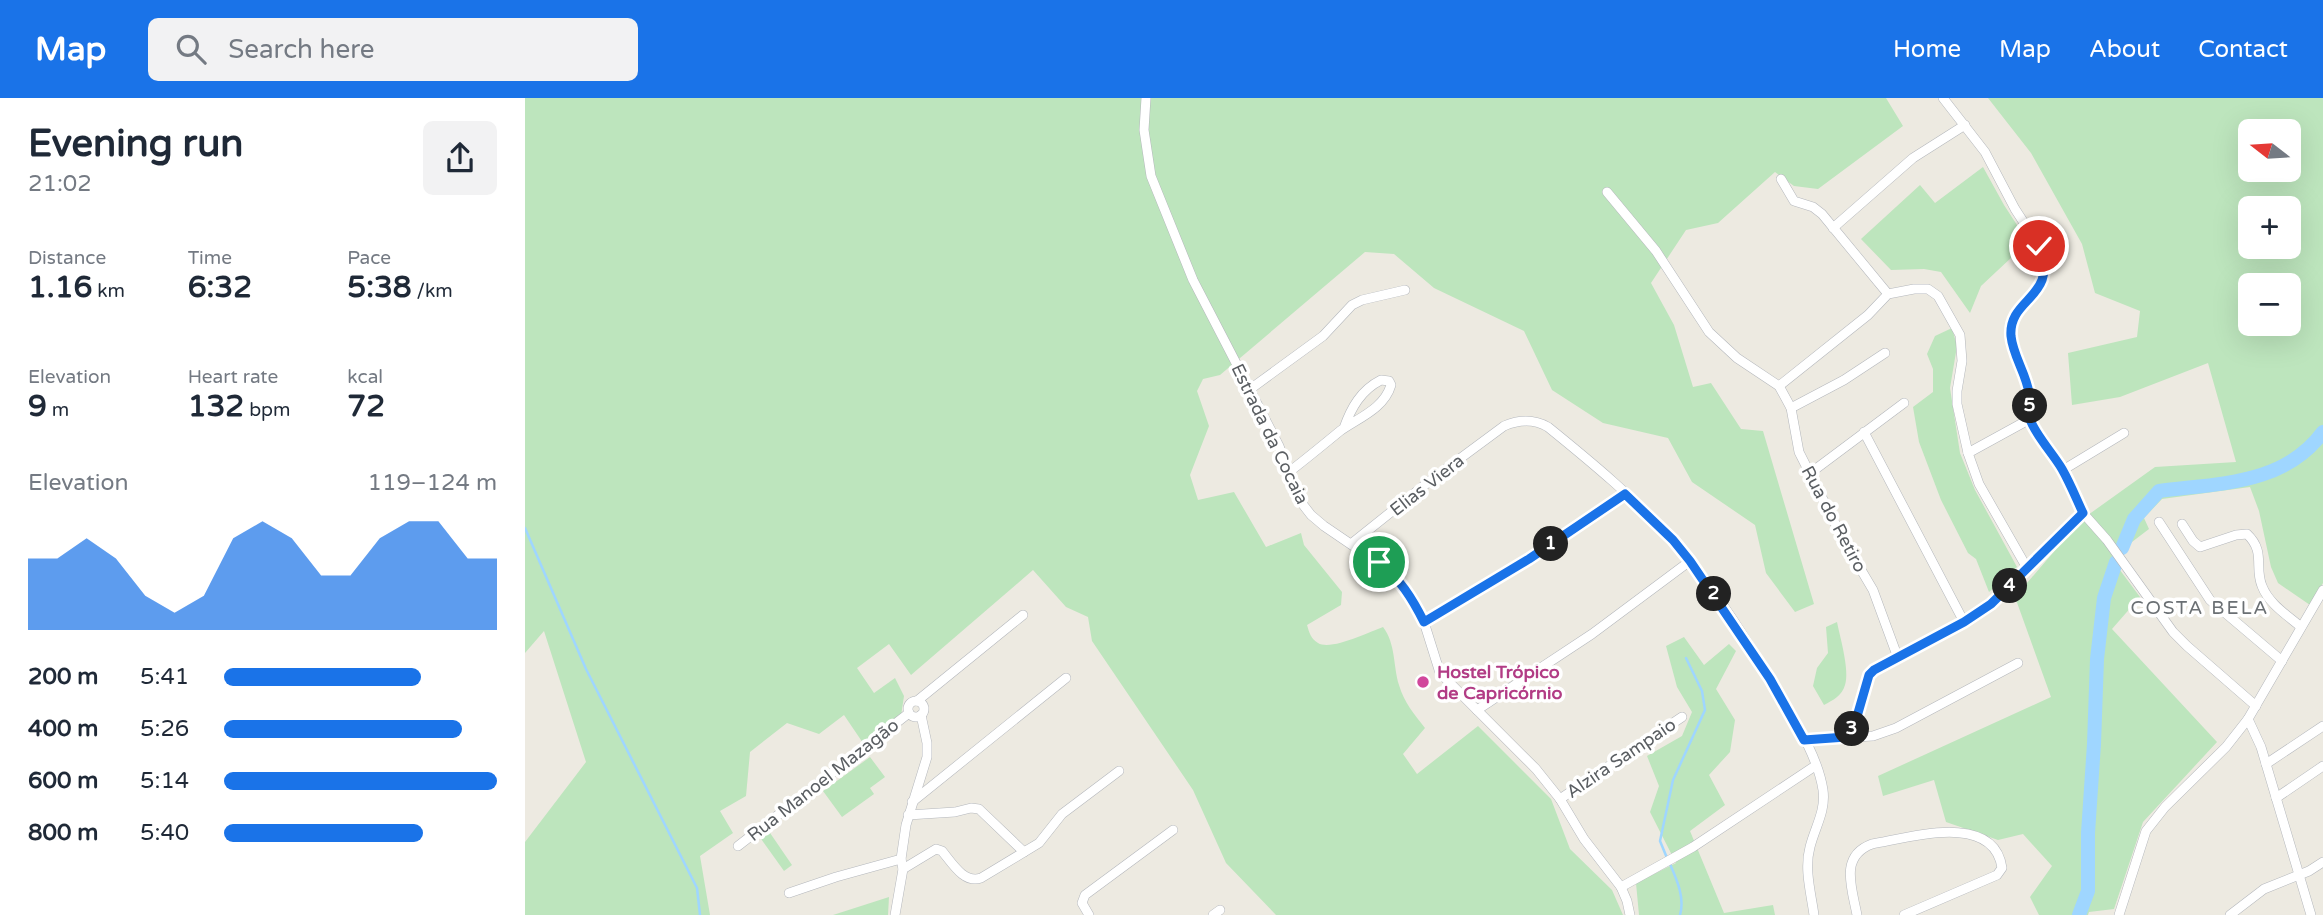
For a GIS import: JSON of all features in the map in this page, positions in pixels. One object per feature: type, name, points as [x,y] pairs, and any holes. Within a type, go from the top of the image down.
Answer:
[{"type":"street","name":"Estrada da Cocaia","points":[[1146,98],[1144,130],[1151,176],[1193,281],[1279,446],[1295,491],[1311,515],[1393,573],[1405,587],[1424,622],[1440,673],[1536,769],[1560,799],[1584,839],[1621,887],[1630,915]]},
{"type":"street","points":[[1943,98],[1985,152],[2045,260],[2046,270],[2042,282],[2021,308],[2014,320],[2011,334],[2029,393],[2030,419],[2063,470],[2083,513],[2107,540],[2173,632],[2256,706]]},
{"type":"street","points":[[1833,228],[1913,158],[1965,125]]},
{"type":"street","points":[[1781,179],[1794,201],[1818,210],[1888,294]]},
{"type":"street","name":"Rua do Retiro","points":[[1607,192],[1655,251],[1709,332],[1737,358],[1779,386],[1790,408],[1799,452],[1844,541],[1873,590],[1898,658]]},
{"type":"street","points":[[1779,386],[1851,330],[1888,294],[1924,288],[1934,291],[1955,323],[1962,347],[1957,404],[1968,453],[1979,484],[2027,568]]},
{"type":"street","points":[[1249,390],[1323,337],[1352,305],[1405,290]]},
{"type":"street","points":[[1790,408],[1844,380],[1885,353]]},
{"type":"street","points":[[1289,472],[1344,428],[1357,422],[1385,397],[1391,385],[1389,381],[1381,380],[1363,393],[1344,428]]},
{"type":"street","points":[[1809,474],[1904,403]]},
{"type":"street","points":[[1968,453],[2030,419]]},
{"type":"street","points":[[1351,544],[1446,468],[1504,426],[1532,421],[1548,427],[1673,540],[1770,679],[1804,740],[1815,766],[1823,797],[1808,860],[1814,915]]},
{"type":"street","points":[[1864,432],[1964,622]]},
{"type":"street","points":[[2063,470],[2125,433]]},
{"type":"street","points":[[1424,622],[1529,559],[1625,494]]},
{"type":"street","points":[[1846,737],[1858,713],[1869,675],[1874,670],[1964,622],[1991,604],[2083,513]]},
{"type":"street","points":[[2159,522],[2210,600],[2282,662]]},
{"type":"street","points":[[2182,524],[2200,547],[2247,534],[2258,548],[2261,583],[2268,597],[2301,627]]},
{"type":"street","points":[[1477,710],[1593,634],[1690,561]]},
{"type":"street","points":[[2119,915],[2146,831],[2165,807],[2226,747],[2248,719],[2321,597]]},
{"type":"street","points":[[921,715],[916,717],[909,713],[909,706],[1023,615]]},
{"type":"street","points":[[1804,740],[1873,736],[1896,728],[2018,663]]},
{"type":"street","points":[[911,803],[1066,678]]},
{"type":"street","points":[[895,915],[908,814],[927,757],[921,715],[924,707],[917,701]]},
{"type":"street","name":"Rua Manoel Mazagão","points":[[738,846],[909,713]]},
{"type":"street","name":"Alzira Sampaio","points":[[1560,799],[1682,718]]},
{"type":"street","points":[[2248,719],[2261,747],[2311,915]]},
{"type":"street","points":[[2266,764],[2323,726]]},
{"type":"street","points":[[1621,887],[1693,847],[1815,766]]},
{"type":"street","points":[[2276,798],[2323,766]]},
{"type":"street","points":[[789,892],[836,877],[902,864],[932,849],[941,851],[966,877],[976,880],[1039,843],[1062,814],[1119,771]]},
{"type":"street","points":[[908,814],[979,809],[1024,852]]},
{"type":"street","points":[[1089,915],[1081,902],[1085,895],[1173,830]]},
{"type":"street","points":[[1857,915],[1850,870],[1851,861],[1861,848],[1959,831],[1983,840],[2000,859],[2002,868],[1997,875],[1904,915]]},
{"type":"street","points":[[2230,915],[2264,889],[2323,862]]},
{"type":"green space","points":[[525,98],[1886,98],[1903,126],[1818,189],[1794,186],[1775,172],[1718,223],[1686,230],[1651,283],[1674,325],[1693,387],[1711,383],[1741,429],[1763,431],[1814,604],[1795,612],[1766,573],[1755,525],[1692,482],[1668,438],[1603,423],[1552,390],[1524,331],[1434,288],[1394,254],[1365,252],[1220,375],[1203,379],[1197,391],[1209,426],[1190,475],[1198,500],[1234,492],[1266,547],[1301,533],[1304,545],[1342,592],[1341,605],[1307,625],[1311,635],[1318,643],[1332,645],[1383,627],[1392,648],[1401,691],[1425,728],[1403,754],[1417,774],[1478,726],[1551,799],[1570,849],[1612,890],[1623,915],[1276,915],[1226,863],[1193,790],[1092,641],[1088,617],[1066,607],[1033,570],[911,675],[889,644],[857,668],[874,693],[895,678],[904,696],[901,716],[863,743],[844,715],[819,734],[787,723],[750,752],[746,796],[720,811],[733,833],[700,856],[710,915],[525,915],[525,842],[586,762],[544,631],[525,653]]},
{"type":"green space","points":[[1988,98],[2323,98],[2323,583],[2310,605],[2278,583],[2271,567],[2259,511],[2250,487],[2162,499],[2144,518],[2149,529],[2111,558],[2140,597],[2112,629],[2217,742],[2143,822],[2114,909],[2089,912],[2088,915],[2039,915],[2030,897],[2052,866],[2023,834],[1998,840],[1946,822],[1934,780],[1883,796],[1878,776],[2051,697],[2015,597],[2081,520],[2155,467],[2236,462],[2208,363],[2120,397],[2072,405],[2068,353],[2137,337],[2140,311],[2095,293],[2082,244],[2031,153]]},
{"type":"green space","points":[[1983,167],[2028,242],[1981,286],[1970,313],[1941,272],[1924,269],[1891,270],[1861,239],[1920,185],[1935,203]]},
{"type":"green space","points":[[1952,328],[1957,346],[1950,388],[1960,453],[1975,490],[2017,567],[1989,592],[1976,559],[1968,553],[1941,500],[1919,442],[1913,407],[1933,392],[1933,369],[1927,354],[1935,336]]},
{"type":"green space","points":[[1837,622],[1846,679],[1844,689],[1839,695],[1824,705],[1813,686],[1817,668],[1828,653],[1826,627]]},
{"type":"green space","points":[[1684,637],[1704,665],[1729,644],[1736,651],[1716,689],[1735,720],[1730,752],[1709,775],[1725,805],[1690,831],[1724,913],[1773,905],[1775,915],[1639,915],[1636,883],[1676,863],[1650,812],[1659,786],[1647,756],[1682,736],[1692,712],[1677,687],[1666,646]]},
{"type":"green space","points":[[870,757],[885,777],[870,788],[874,794],[842,817],[823,791]]},
{"type":"green space","points":[[768,830],[792,865],[784,871],[759,836]]},
{"type":"green space","points":[[889,897],[888,915],[833,915]]},
{"type":"waterway","points":[[2122,548],[2134,519],[2159,491],[2227,483],[2270,472],[2307,449],[2323,432]]},
{"type":"waterway","points":[[525,528],[586,669],[697,888],[700,915]]},
{"type":"waterway","points":[[2079,915],[2088,891],[2088,833],[2097,659],[2104,598],[2116,562]]},
{"type":"waterway","points":[[1667,858],[1660,841],[1673,780],[1705,710],[1702,691],[1686,658]]},
{"type":"waterway","points":[[1670,864],[1681,896],[1680,915]]},
{"type":"place","name":"Hostel Trópico de Capricórnio","points":[[1423,682]]},
{"type":"district","name":"COSTA BELA","points":[[2200,608]]},
{"type":"route","points":[[1379,562],[1405,587],[1424,622],[1529,559],[1625,494],[1673,540],[1723,606],[1770,679],[1804,740],[1846,737],[1858,713],[1869,675],[1874,670],[1982,611],[2005,592],[2083,513],[2063,470],[2030,419],[2029,393],[2011,334],[2014,320],[2042,282],[2046,270],[2039,246]]}]
